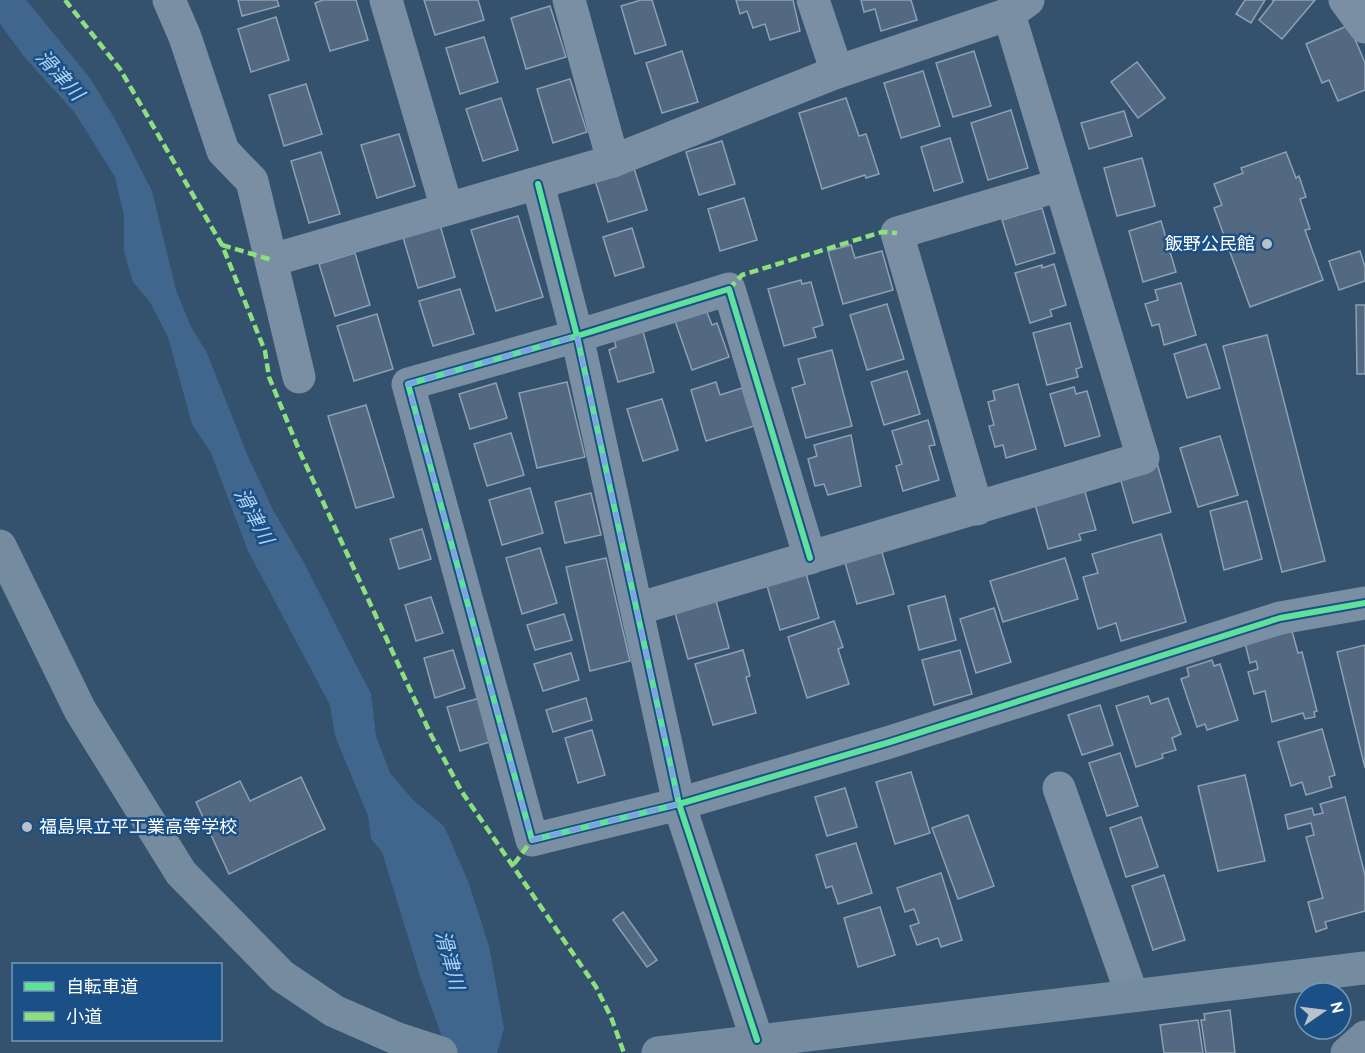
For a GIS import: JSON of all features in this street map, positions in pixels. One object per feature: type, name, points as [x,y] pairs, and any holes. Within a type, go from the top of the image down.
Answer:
[{"type":"street","points":[[169,0],[185,37],[223,151],[252,181],[299,377]]},
{"type":"street","points":[[386,0],[447,210]]},
{"type":"street","points":[[569,0],[613,161]]},
{"type":"street","points":[[813,0],[837,72]]},
{"type":"street","points":[[1345,0],[1365,27]]},
{"type":"street","points":[[272,260],[613,161],[837,72],[1018,7],[1060,185],[1143,458],[637,609]]},
{"type":"street","points":[[538,184],[577,336],[679,804],[757,1040]]},
{"type":"street","points":[[977,509],[897,233],[1060,185]]},
{"type":"street","points":[[810,558],[729,290],[408,384],[532,840],[679,804],[890,742],[1280,618],[1365,603]]},
{"type":"street","points":[[0,546],[80,710],[180,873],[282,976],[334,1011],[398,1039],[441,1053]]},
{"type":"street","points":[[1059,788],[1132,995]]},
{"type":"street","points":[[658,1053],[1365,968]]},
{"type":"street","points":[[1347,1053],[1365,1037]]},
{"type":"highlighted area","points":[[577,336],[679,804],[532,840],[408,384]]},
{"type":"water","name":"滑津川","points":[[0,0],[26,0],[90,78],[115,119],[152,191],[176,290],[191,327],[207,353],[247,454],[273,510],[303,561],[371,694],[376,736],[390,773],[413,800],[444,826],[468,881],[489,946],[504,1028],[497,1053],[448,1053],[420,976],[382,852],[371,839],[368,816],[335,736],[330,705],[248,551],[211,453],[192,424],[168,337],[150,302],[133,282],[124,252],[124,216],[115,177],[75,113],[26,59],[0,24]]},
{"type":"building","points":[[238,0],[277,0],[279,6],[242,16]]},
{"type":"building","points":[[323,0],[356,0],[368,40],[330,51],[315,3]]},
{"type":"building","points":[[424,0],[478,0],[484,20],[435,35]]},
{"type":"building","points":[[641,0],[652,0],[666,45],[635,54],[621,6]]},
{"type":"building","points":[[736,0],[793,0],[800,31],[770,40],[765,24],[753,28],[747,11],[740,14]]},
{"type":"building","points":[[861,0],[911,0],[917,20],[881,31],[875,9],[864,12]]},
{"type":"building","points":[[1245,0],[1265,0],[1251,23],[1236,14]]},
{"type":"building","points":[[1272,0],[1315,0],[1282,39],[1259,20],[1274,1]]},
{"type":"building","points":[[550,6],[566,57],[526,69],[511,18]]},
{"type":"building","points":[[276,17],[289,60],[251,72],[238,29]]},
{"type":"building","points":[[1349,25],[1365,63],[1365,90],[1338,101],[1329,80],[1322,83],[1306,44]]},
{"type":"building","points":[[484,37],[498,82],[460,94],[446,48]]},
{"type":"building","points":[[682,51],[698,102],[662,113],[646,63]]},
{"type":"building","points":[[974,51],[991,106],[953,117],[936,63]]},
{"type":"building","points":[[1137,62],[1165,98],[1138,118],[1111,82]]},
{"type":"building","points":[[923,71],[940,126],[901,138],[884,83]]},
{"type":"building","points":[[570,79],[587,132],[553,143],[537,89]]},
{"type":"building","points":[[306,84],[322,134],[284,146],[269,95]]},
{"type":"building","points":[[501,98],[518,150],[483,161],[466,109]]},
{"type":"building","points":[[846,98],[859,136],[866,134],[879,174],[866,178],[865,175],[822,189],[799,113]]},
{"type":"building","points":[[1011,110],[1028,168],[988,180],[971,123]]},
{"type":"building","points":[[1124,111],[1132,136],[1089,149],[1081,123]]},
{"type":"building","points":[[399,134],[415,186],[377,198],[361,145]]},
{"type":"building","points":[[950,138],[963,182],[934,191],[921,147]]},
{"type":"building","points":[[722,141],[735,184],[699,195],[686,152]]},
{"type":"building","points":[[321,152],[340,214],[309,223],[291,161]]},
{"type":"building","points":[[1286,152],[1296,178],[1299,176],[1306,197],[1300,199],[1310,229],[1305,230],[1323,280],[1250,307],[1214,208],[1222,205],[1214,184],[1243,173],[1241,168]]},
{"type":"building","points":[[1142,158],[1155,206],[1117,216],[1104,168]]},
{"type":"building","points":[[633,165],[647,210],[608,222],[594,177]]},
{"type":"building","points":[[744,198],[757,240],[720,251],[708,209]]},
{"type":"building","points":[[1042,208],[1055,253],[1016,265],[1002,220]]},
{"type":"building","points":[[518,216],[543,297],[496,311],[471,230]]},
{"type":"building","points":[[1161,221],[1176,272],[1143,282],[1129,231]]},
{"type":"building","points":[[440,225],[455,277],[418,288],[403,237]]},
{"type":"building","points":[[632,228],[644,267],[615,276],[603,237]]},
{"type":"building","points":[[851,245],[855,258],[882,251],[893,290],[843,304],[828,251]]},
{"type":"building","points":[[1360,251],[1365,267],[1365,281],[1339,290],[1329,261]]},
{"type":"building","points":[[355,253],[370,305],[335,316],[319,264]]},
{"type":"building","points":[[1054,264],[1066,305],[1050,310],[1052,316],[1030,323],[1015,273]]},
{"type":"building","points":[[801,280],[802,284],[811,282],[823,325],[813,328],[816,337],[784,346],[768,289]]},
{"type":"building","points":[[1181,283],[1196,335],[1164,345],[1159,324],[1152,326],[1145,304],[1158,300],[1155,290]]},
{"type":"building","points":[[460,289],[474,334],[433,346],[419,301]]},
{"type":"building","points":[[887,304],[904,359],[867,370],[850,315]]},
{"type":"building","points":[[1356,305],[1365,305],[1365,374],[1357,374]]},
{"type":"building","points":[[705,307],[712,325],[717,323],[729,357],[692,370],[674,318]]},
{"type":"building","points":[[377,314],[393,369],[354,381],[337,326]]},
{"type":"building","points":[[1070,323],[1082,367],[1076,369],[1078,377],[1047,385],[1033,333]]},
{"type":"building","points":[[641,324],[654,372],[618,382],[609,350],[616,347],[612,332]]},
{"type":"building","points":[[1267,335],[1325,561],[1282,572],[1223,346]]},
{"type":"building","points":[[1206,344],[1220,388],[1187,398],[1174,354]]},
{"type":"building","points":[[832,350],[852,426],[806,438],[792,388],[805,384],[798,359]]},
{"type":"building","points":[[907,371],[920,414],[884,425],[871,382]]},
{"type":"building","points":[[567,382],[585,457],[537,468],[519,393]]},
{"type":"building","points":[[716,382],[720,395],[742,388],[754,426],[706,441],[691,390]]},
{"type":"building","points":[[496,383],[507,418],[470,429],[459,394]]},
{"type":"building","points":[[1018,384],[1036,449],[1006,458],[1003,445],[995,447],[989,426],[994,425],[988,402],[995,400],[993,391]]},
{"type":"building","points":[[1074,387],[1076,394],[1087,391],[1100,436],[1065,446],[1050,394]]},
{"type":"building","points":[[662,399],[678,450],[643,461],[627,409]]},
{"type":"building","points":[[366,405],[394,497],[356,508],[328,416]]},
{"type":"building","points":[[928,420],[935,445],[929,446],[939,480],[903,491],[896,466],[902,464],[892,431]]},
{"type":"building","points":[[511,433],[524,475],[487,486],[474,444]]},
{"type":"building","points":[[851,435],[861,486],[828,495],[824,484],[815,486],[808,459],[817,456],[814,445]]},
{"type":"building","points":[[1220,436],[1238,495],[1198,507],[1180,448]]},
{"type":"building","points":[[1157,463],[1171,512],[1133,523],[1119,474]]},
{"type":"building","points":[[1083,485],[1096,530],[1079,534],[1081,540],[1048,549],[1034,501]]},
{"type":"building","points":[[530,488],[543,533],[502,545],[489,500]]},
{"type":"building","points":[[591,493],[601,535],[565,543],[555,502]]},
{"type":"building","points":[[1247,501],[1262,559],[1224,570],[1210,511]]},
{"type":"building","points":[[422,529],[431,559],[399,569],[390,539]]},
{"type":"building","points":[[1161,534],[1186,622],[1121,641],[1116,623],[1098,629],[1083,577],[1098,573],[1092,554]]},
{"type":"building","points":[[540,548],[557,603],[522,614],[506,558]]},
{"type":"building","points":[[881,549],[894,594],[857,604],[844,559]]},
{"type":"building","points":[[606,558],[630,661],[590,671],[566,567]]},
{"type":"building","points":[[1065,558],[1078,599],[1003,622],[990,581]]},
{"type":"building","points":[[804,567],[819,618],[780,630],[765,579]]},
{"type":"building","points":[[945,596],[956,640],[919,650],[908,606]]},
{"type":"building","points":[[431,597],[443,633],[416,641],[405,605]]},
{"type":"building","points":[[716,601],[729,648],[688,659],[673,606]]},
{"type":"building","points":[[994,608],[1011,662],[976,673],[960,619]]},
{"type":"building","points":[[564,614],[572,640],[535,650],[527,625]]},
{"type":"building","points":[[834,621],[843,647],[838,649],[849,684],[807,698],[788,637]]},
{"type":"building","points":[[1292,631],[1298,653],[1302,652],[1317,711],[1314,712],[1315,717],[1305,719],[1303,713],[1272,722],[1265,691],[1254,694],[1248,672],[1258,669],[1256,661],[1250,663],[1245,643]]},
{"type":"building","points":[[1365,645],[1365,768],[1337,652]]},
{"type":"building","points":[[453,650],[465,688],[435,698],[424,658]]},
{"type":"building","points":[[743,650],[750,676],[746,677],[756,713],[713,725],[695,664]]},
{"type":"building","points":[[960,650],[972,694],[934,705],[922,660]]},
{"type":"building","points":[[571,653],[579,680],[543,691],[534,664]]},
{"type":"building","points":[[1212,660],[1214,666],[1220,664],[1238,720],[1207,730],[1205,724],[1197,727],[1181,679],[1189,676],[1187,668]]},
{"type":"building","points":[[1148,696],[1151,704],[1168,698],[1181,734],[1172,738],[1176,750],[1162,754],[1163,758],[1136,767],[1116,706]]},
{"type":"building","points":[[480,698],[493,741],[460,751],[447,707]]},
{"type":"building","points":[[586,698],[592,720],[553,732],[546,710]]},
{"type":"building","points":[[1100,705],[1113,745],[1082,755],[1068,715]]},
{"type":"building","points":[[1322,729],[1335,775],[1329,777],[1332,787],[1306,795],[1302,782],[1291,786],[1278,742]]},
{"type":"building","points":[[592,730],[605,775],[578,783],[565,738]]},
{"type":"building","points":[[1120,753],[1138,806],[1107,816],[1089,763]]},
{"type":"building","points":[[911,772],[930,833],[895,844],[876,782]]},
{"type":"building","points":[[1245,775],[1265,861],[1218,871],[1198,786]]},
{"type":"building","points":[[301,777],[325,829],[229,874],[196,802],[240,781],[250,801]]},
{"type":"building","points":[[845,788],[857,827],[827,836],[815,797]]},
{"type":"building","points":[[1345,797],[1365,875],[1365,911],[1325,922],[1327,928],[1316,932],[1308,902],[1323,898],[1306,837],[1314,835],[1311,823],[1288,829],[1285,815],[1312,808],[1314,815],[1323,813],[1320,804]]},
{"type":"building","points":[[968,815],[994,886],[958,899],[932,828]]},
{"type":"building","points":[[1141,817],[1158,867],[1126,877],[1110,828]]},
{"type":"building","points":[[856,843],[872,893],[838,904],[832,886],[826,888],[816,855]]},
{"type":"building","points":[[941,873],[962,940],[941,947],[938,938],[917,945],[910,926],[919,923],[914,909],[905,912],[897,888]]},
{"type":"building","points":[[1164,875],[1185,940],[1153,950],[1132,886]]},
{"type":"building","points":[[880,907],[895,955],[858,967],[844,918]]},
{"type":"building","points":[[623,912],[657,960],[647,967],[613,920]]},
{"type":"building","points":[[1230,1010],[1235,1053],[1206,1053],[1201,1020],[1205,1020],[1204,1014]]},
{"type":"building","points":[[1198,1020],[1203,1053],[1164,1053],[1160,1025]]},
{"type":"marked path","points":[[65,0],[120,69],[222,245],[265,351],[269,377],[299,450],[431,735],[462,792],[596,987],[611,1017],[624,1053]]},
{"type":"marked path","points":[[729,289],[742,275],[882,232],[897,233]]},
{"type":"marked path","points":[[222,245],[272,260]]},
{"type":"marked path","points":[[514,864],[532,840]]},
{"type":"cycle path","points":[[538,184],[577,336],[408,384],[532,840],[679,804],[890,742],[1280,618],[1365,603]]},
{"type":"cycle path","points":[[757,1040],[679,804],[577,336],[729,289],[810,558]]},
{"type":"place","name":"飯野公民館","points":[[1267,244]]},
{"type":"place","name":"福島県立平工業高等学校","points":[[27,827]]}]
